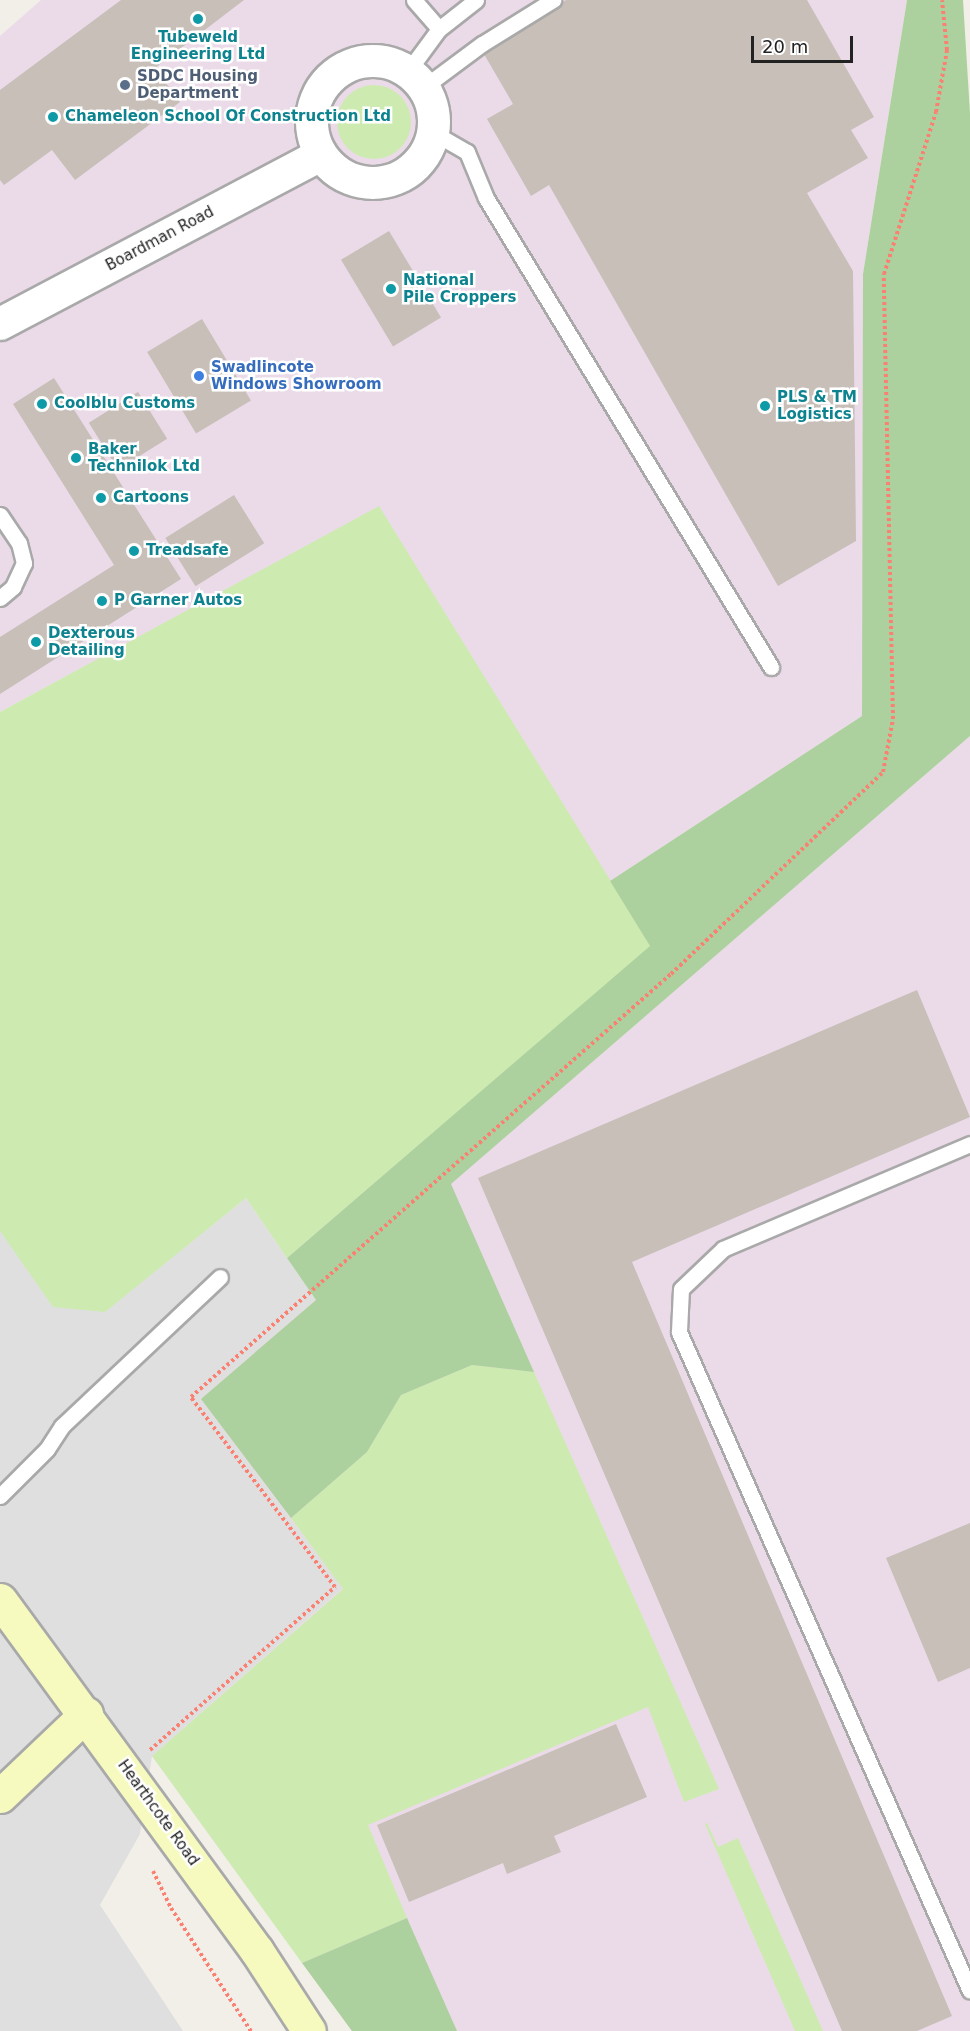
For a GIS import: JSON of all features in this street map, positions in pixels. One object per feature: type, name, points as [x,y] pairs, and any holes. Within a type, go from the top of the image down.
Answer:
[{"type":"street","points":[[368,60],[389,62],[416,79],[435,117],[434,133],[426,153],[413,169],[395,180],[374,184],[353,180],[335,170],[321,155],[313,135],[312,114],[318,94],[330,77],[348,65],[368,60]]},
{"type":"street","name":"Boardman Road","points":[[0,324],[321,155]]},
{"type":"street","name":"Hearthcote Road","points":[[0,1600],[86,1714],[257,1951],[309,2031]]},
{"type":"street","points":[[0,1796],[86,1714]]},
{"type":"lane","points":[[414,0],[439,29]]},
{"type":"lane","points":[[416,79],[439,29],[476,0]]},
{"type":"lane","points":[[416,79],[482,44],[553,0]]},
{"type":"lane","points":[[434,133],[466,152],[486,198],[771,667]]},
{"type":"lane","points":[[0,515],[19,543],[24,563],[13,587],[0,598]]},
{"type":"lane","points":[[970,1144],[723,1249],[681,1289],[679,1332],[970,1991]]},
{"type":"lane","points":[[0,1496],[47,1449],[62,1426],[220,1276]]},
{"type":"path","points":[[127,1770],[335,1587],[191,1397],[671,974],[883,772],[893,719],[884,274],[936,112],[947,50],[942,0]]},
{"type":"path","points":[[170,1831],[151,1866],[171,1908],[251,2031]]},
{"type":"shaded area","points":[[41,0],[907,0],[863,274],[867,568],[862,716],[610,881],[379,507],[0,712],[0,36]]},
{"type":"shaded area","points":[[970,736],[970,2031],[352,2031],[152,1756],[343,1588],[201,1399]]},
{"type":"shaded area","points":[[0,1197],[105,1311],[246,1198],[316,1300],[202,1399],[343,1588],[152,1756],[140,1834],[100,1905],[183,2031],[0,2031]]},
{"type":"green space","points":[[907,0],[963,0],[970,113],[970,736],[451,1184],[534,1372],[472,1365],[401,1395],[367,1452],[291,1518],[201,1399],[316,1300],[287,1258],[650,946],[610,881],[862,716],[863,274]]},
{"type":"green space","points":[[367,85],[381,85],[395,91],[405,101],[411,115],[411,129],[405,143],[395,153],[381,159],[367,159],[353,153],[343,143],[337,129],[337,115],[343,101],[353,91]]},
{"type":"green space","points":[[379,506],[651,946],[287,1258],[246,1198],[105,1312],[53,1307],[0,1231],[0,712]]},
{"type":"green space","points":[[472,1365],[534,1372],[719,1789],[684,1802],[648,1707],[368,1825],[407,1918],[302,1963],[152,1756],[343,1589],[291,1518],[367,1452],[401,1395]]},
{"type":"green space","points":[[707,1823],[718,1847],[738,1838],[823,2031],[795,2031],[705,1824]]},
{"type":"green space","points":[[407,1918],[457,2031],[352,2031],[302,1963]]},
{"type":"building","points":[[121,0],[244,0],[155,68],[180,102],[75,180],[52,150],[4,185],[0,180],[0,90]]},
{"type":"building","name":"PLS & TM Logistics","points":[[566,0],[807,0],[874,117],[851,130],[868,158],[807,193],[853,271],[856,541],[778,586],[549,185],[531,196],[487,119],[513,104],[481,49]]},
{"type":"building","name":"National Pile Croppers","points":[[389,231],[441,318],[393,346],[341,260]]},
{"type":"building","name":"Swadlincote Windows Showroom","points":[[202,319],[251,400],[196,433],[147,352]]},
{"type":"building","points":[[54,378],[181,579],[0,694],[0,637],[114,565],[13,404]]},
{"type":"building","points":[[138,392],[167,439],[118,469],[89,423]]},
{"type":"building","points":[[234,495],[264,543],[196,586],[165,538]]},
{"type":"building","points":[[917,990],[970,1117],[632,1262],[952,2016],[917,2031],[842,2031],[478,1178]]},
{"type":"building","points":[[970,1523],[970,1668],[938,1682],[886,1558]]},
{"type":"building","points":[[616,1724],[647,1797],[554,1836],[561,1852],[507,1874],[503,1863],[409,1902],[377,1825]]},
{"type":"place","name":"Tubeweld Engineering Ltd","points":[[198,19]]},
{"type":"place","name":"SDDC Housing Department","points":[[125,85]]},
{"type":"place","name":"Chameleon School Of Construction Ltd","points":[[53,117]]},
{"type":"place","name":"National Pile Croppers","points":[[391,289]]},
{"type":"place","name":"Swadlincote Windows Showroom","points":[[199,376]]},
{"type":"place","name":"Coolblu Customs","points":[[42,404]]},
{"type":"place","name":"PLS & TM Logistics","points":[[765,406]]},
{"type":"place","name":"Baker Technilok Ltd","points":[[76,458]]},
{"type":"place","name":"Cartoons","points":[[101,498]]},
{"type":"place","name":"Treadsafe","points":[[134,551]]},
{"type":"place","name":"P Garner Autos","points":[[102,601]]},
{"type":"place","name":"Dexterous Detailing","points":[[36,642]]}]
